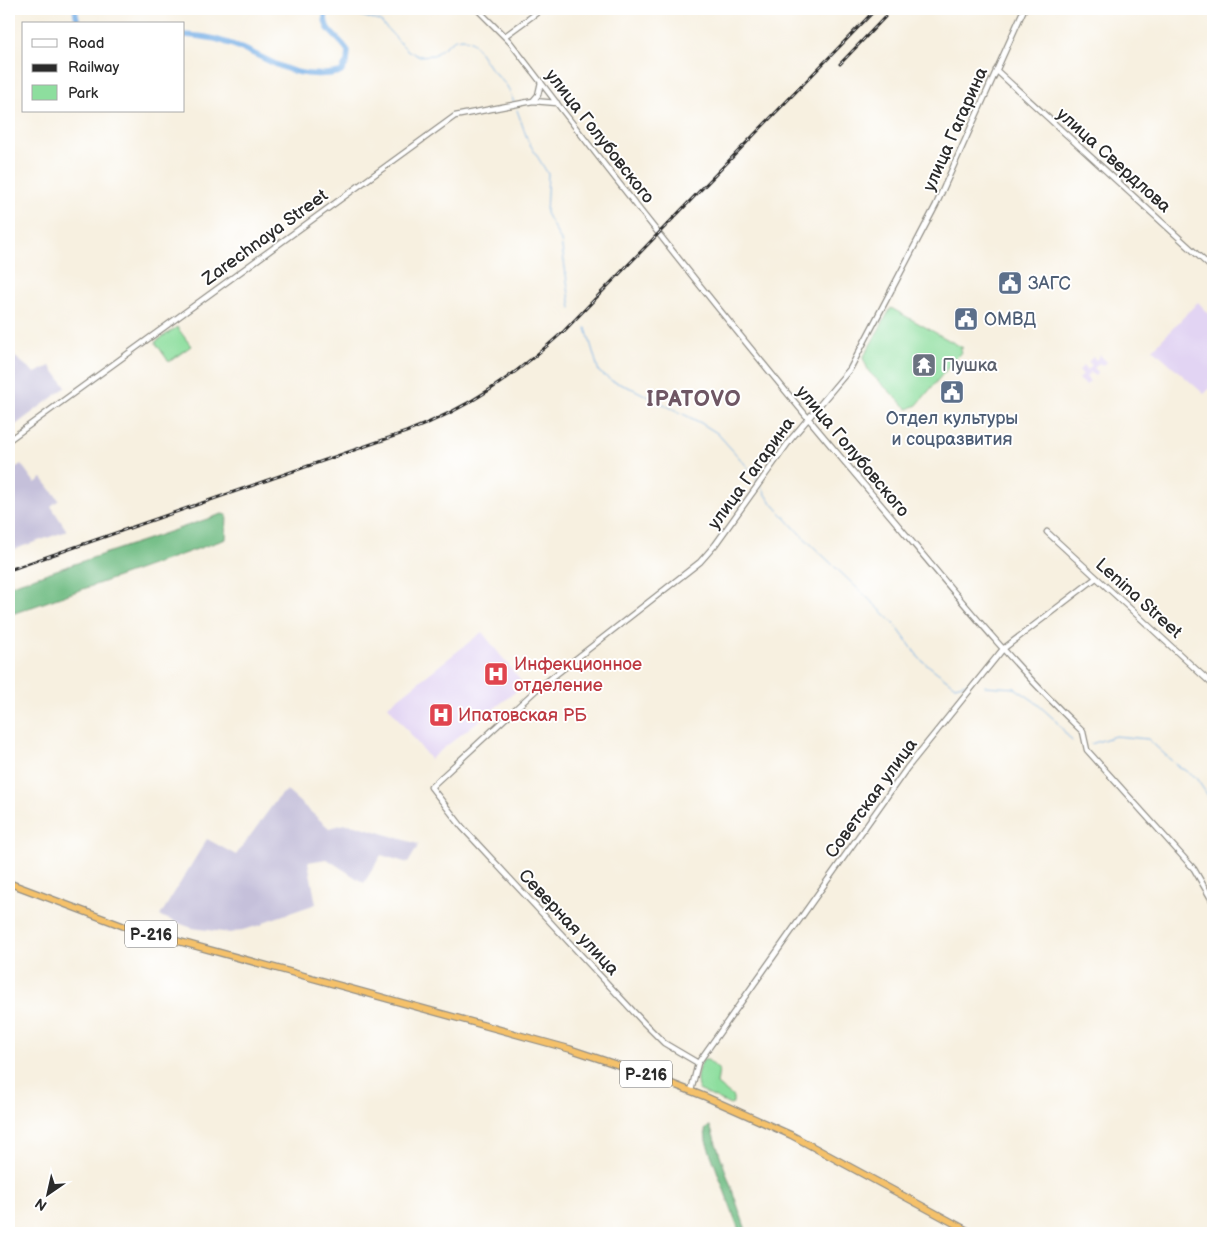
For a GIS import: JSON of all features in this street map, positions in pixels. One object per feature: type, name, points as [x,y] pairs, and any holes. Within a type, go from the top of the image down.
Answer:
[{"type":"highway","name":"Р-216","points":[[9,883],[123,926],[570,1049],[691,1090],[800,1139],[972,1233]]},
{"type":"street","name":"улица Голубовского","points":[[477,9],[505,36],[686,270],[808,420],[1003,649],[1083,732],[1083,741],[1088,750],[1194,869],[1213,902]]},
{"type":"street","points":[[505,36],[542,9]]},
{"type":"street","name":"улица Гагарина","points":[[432,787],[536,690],[700,562],[850,368],[936,205],[1024,9]]},
{"type":"street","name":"улица Свердлова","points":[[996,70],[1213,269]]},
{"type":"street","points":[[533,101],[538,95],[541,82]]},
{"type":"street","name":"Zarechnaya Street","points":[[9,440],[455,116],[533,101],[556,103]]},
{"type":"street","name":"Lenina Street","points":[[1047,532],[1213,685]]},
{"type":"street","name":"Советская улица","points":[[698,1062],[907,768],[1003,649],[1096,578]]},
{"type":"street","name":"Северная улица","points":[[432,787],[462,827],[644,1023],[664,1043],[698,1062]]},
{"type":"street","points":[[691,1090],[698,1062]]},
{"type":"shaded area","points":[[1198,302],[1213,318],[1213,385],[1204,394],[1153,349]]},
{"type":"shaded area","points":[[9,352],[35,373],[50,366],[66,387],[9,430]]},
{"type":"shaded area","points":[[1100,355],[1107,362],[1103,366],[1099,363],[1094,368],[1098,372],[1095,376],[1090,372],[1086,377],[1090,381],[1086,385],[1079,379],[1083,375],[1079,371],[1083,366],[1088,370],[1092,365],[1088,362],[1093,357],[1096,360]]},
{"type":"shaded area","points":[[21,464],[35,483],[42,478],[59,500],[51,506],[67,531],[9,551],[9,472]]},
{"type":"shaded area","points":[[482,632],[524,685],[430,759],[388,706]]},
{"type":"shaded area","points":[[287,791],[329,828],[345,824],[355,825],[418,844],[417,848],[408,863],[381,855],[364,883],[327,859],[308,862],[316,904],[266,921],[261,925],[231,933],[192,928],[160,916],[207,839],[236,855],[280,795]]},
{"type":"green space","points":[[891,308],[963,348],[960,349],[962,351],[917,405],[908,409],[869,372],[863,358]]},
{"type":"green space","points":[[177,327],[191,346],[169,362],[155,342]]},
{"type":"green space","points":[[222,514],[227,515],[226,539],[9,615],[9,586]]},
{"type":"green space","points":[[703,1060],[708,1060],[719,1070],[717,1084],[733,1097],[733,1104],[730,1105],[699,1090],[697,1075]]},
{"type":"green space","points":[[709,1126],[747,1233],[740,1233],[706,1141],[705,1130]]},
{"type":"waterway","points":[[75,9],[78,22]]},
{"type":"waterway","points":[[185,35],[220,40],[293,71],[307,74],[341,72],[347,62],[348,51],[328,28],[325,17],[326,9]]},
{"type":"waterway","points":[[347,9],[354,14],[380,21],[407,50],[418,56],[434,55],[455,39],[463,38],[473,42],[490,68],[507,86],[514,102]]},
{"type":"waterway","points":[[517,110],[528,141],[548,174],[546,213],[561,241],[571,308]]},
{"type":"waterway","points":[[586,328],[599,372],[612,381],[633,389],[717,433],[753,473],[770,501],[799,533],[893,622],[920,659],[955,686],[971,682]]},
{"type":"waterway","points":[[985,686],[1015,688],[1034,701],[1055,720],[1072,741]]},
{"type":"waterway","points":[[1091,744],[1115,736],[1148,739],[1174,763],[1196,778],[1213,803]]},
{"type":"railway","points":[[9,570],[406,432],[451,412],[509,377],[564,331],[876,9]]},
{"type":"railway","points":[[840,64],[885,17]]},
{"type":"place","name":"ЗАГС","points":[[1010,283]]},
{"type":"place","name":"ОМВД","points":[[966,319]]},
{"type":"place","name":"Пушка","points":[[924,365]]},
{"type":"place","name":"Отдел культуры и соцразвития","points":[[952,392]]},
{"type":"place","name":"Инфекционное отделение","points":[[496,674]]},
{"type":"place","name":"Ипатовская РБ","points":[[441,715]]},
{"type":"district","name":"IPATOVO","points":[[694,398]]}]
